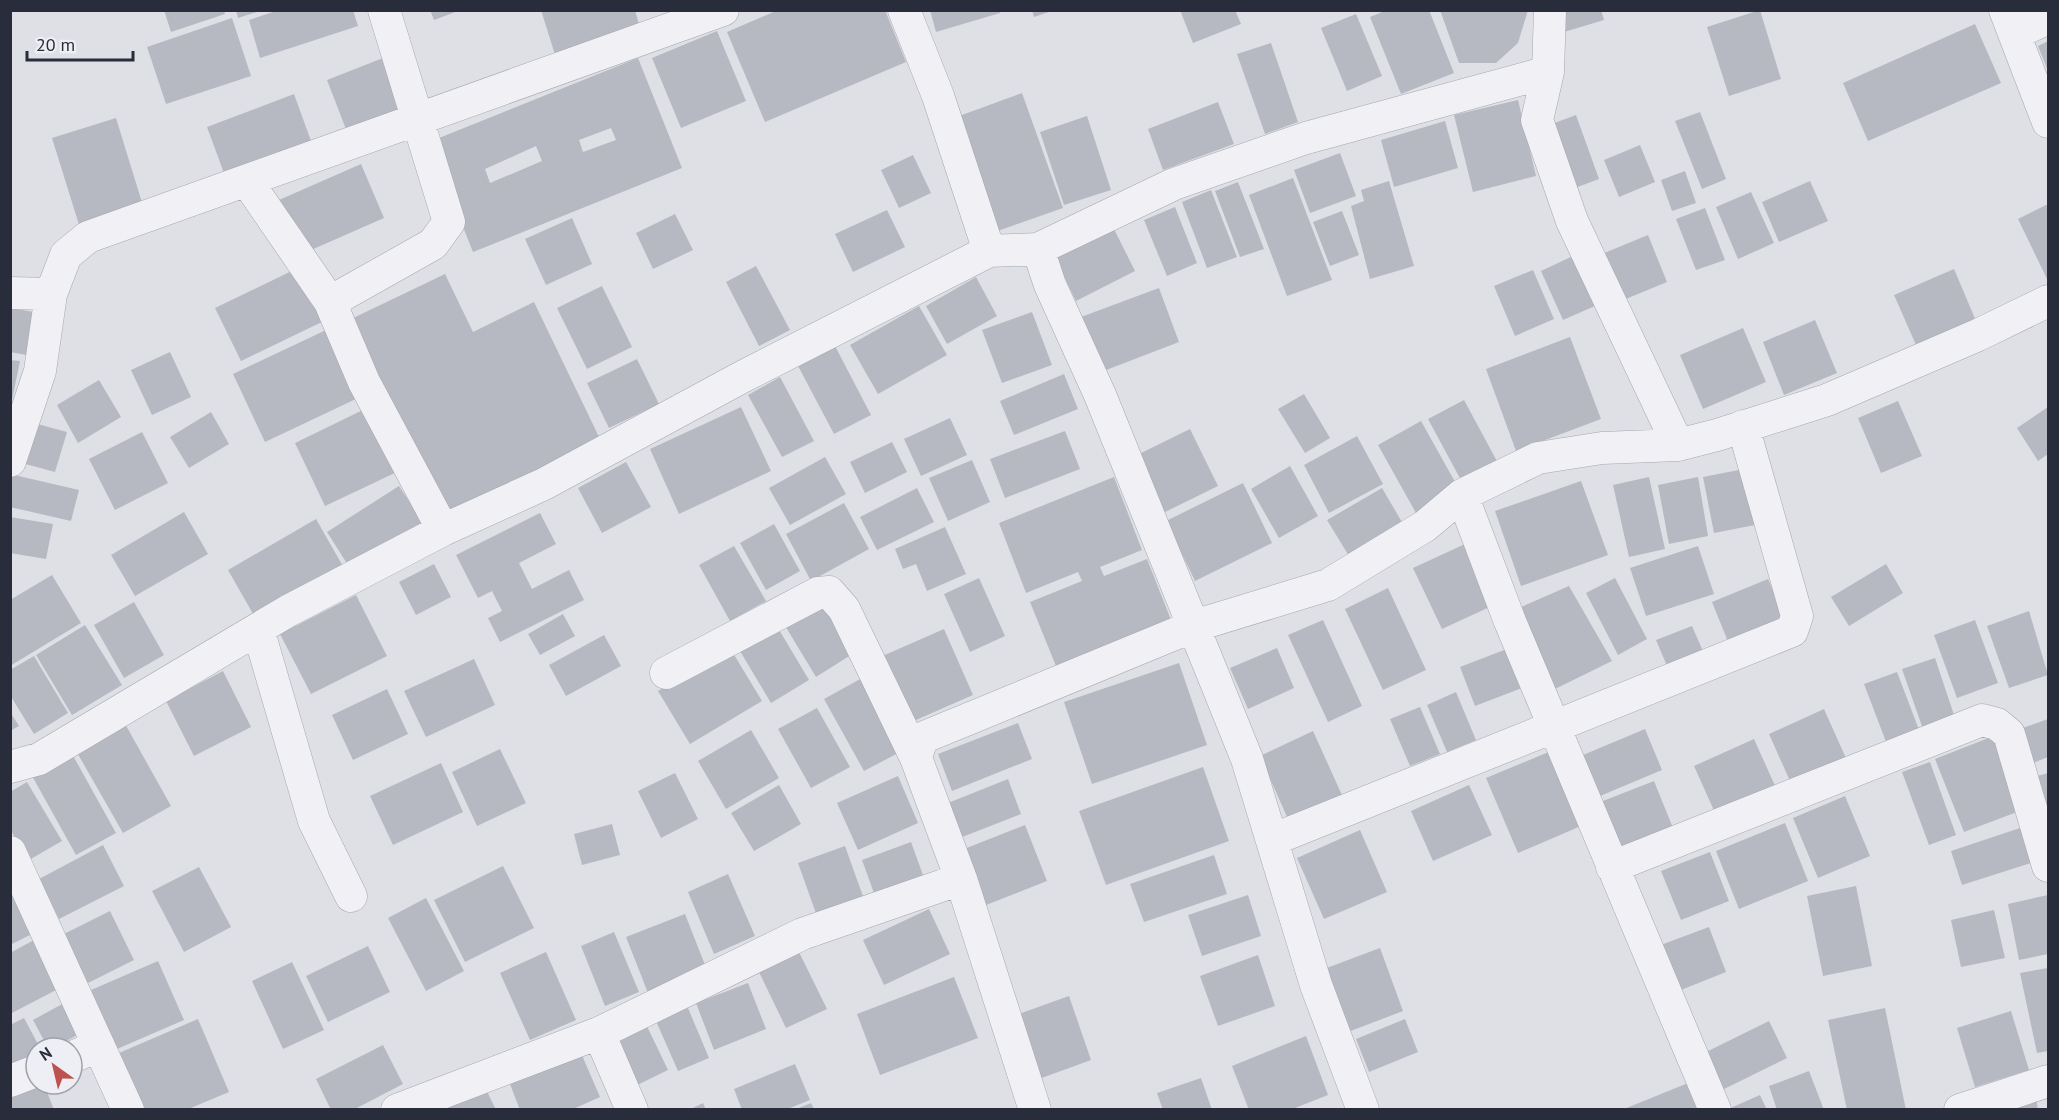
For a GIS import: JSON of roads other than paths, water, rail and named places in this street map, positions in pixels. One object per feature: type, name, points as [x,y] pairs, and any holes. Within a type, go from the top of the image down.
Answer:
[{"type":"street","points":[[330,302],[433,244],[449,222],[384,10]]},
{"type":"street","points":[[10,461],[40,371],[51,294],[66,255],[88,237],[419,121],[723,10]]},
{"type":"street","points":[[904,10],[938,96],[989,251]]},
{"type":"street","points":[[1550,10],[1548,72],[1537,120],[1572,221],[1678,445]]},
{"type":"street","points":[[2049,18],[2010,22],[2049,122]]},
{"type":"street","points":[[10,767],[39,759],[258,629],[443,531],[544,484],[742,377],[989,251],[1038,249],[1174,184],[1218,168],[1306,138],[1548,72]]},
{"type":"street","points":[[247,181],[330,302],[364,382],[443,531]]},
{"type":"street","points":[[1038,249],[1194,626],[1246,759],[1316,985],[1363,1110]]},
{"type":"street","points":[[10,293],[51,294]]},
{"type":"street","points":[[916,758],[922,738],[1194,626],[1328,585],[1425,525],[1462,495],[1538,458],[1602,448],[1678,445],[1743,426],[1827,400],[1978,335],[2049,301]]},
{"type":"street","points":[[1272,840],[1792,631],[1797,616],[1743,426]]},
{"type":"street","points":[[1462,495],[1554,728],[1715,1110]]},
{"type":"street","points":[[666,674],[818,593],[829,592],[844,609],[916,758],[961,879],[1035,1110]]},
{"type":"street","points":[[258,629],[314,821],[351,896]]},
{"type":"street","points":[[1612,867],[1982,720],[1997,724],[2009,734],[2049,866]]},
{"type":"street","points":[[10,852],[86,1052],[128,1110]]},
{"type":"street","points":[[398,1110],[599,1033],[802,934],[961,879]]},
{"type":"street","points":[[599,1033],[632,1110]]},
{"type":"street","points":[[1960,1110],[2049,1081]]}]
